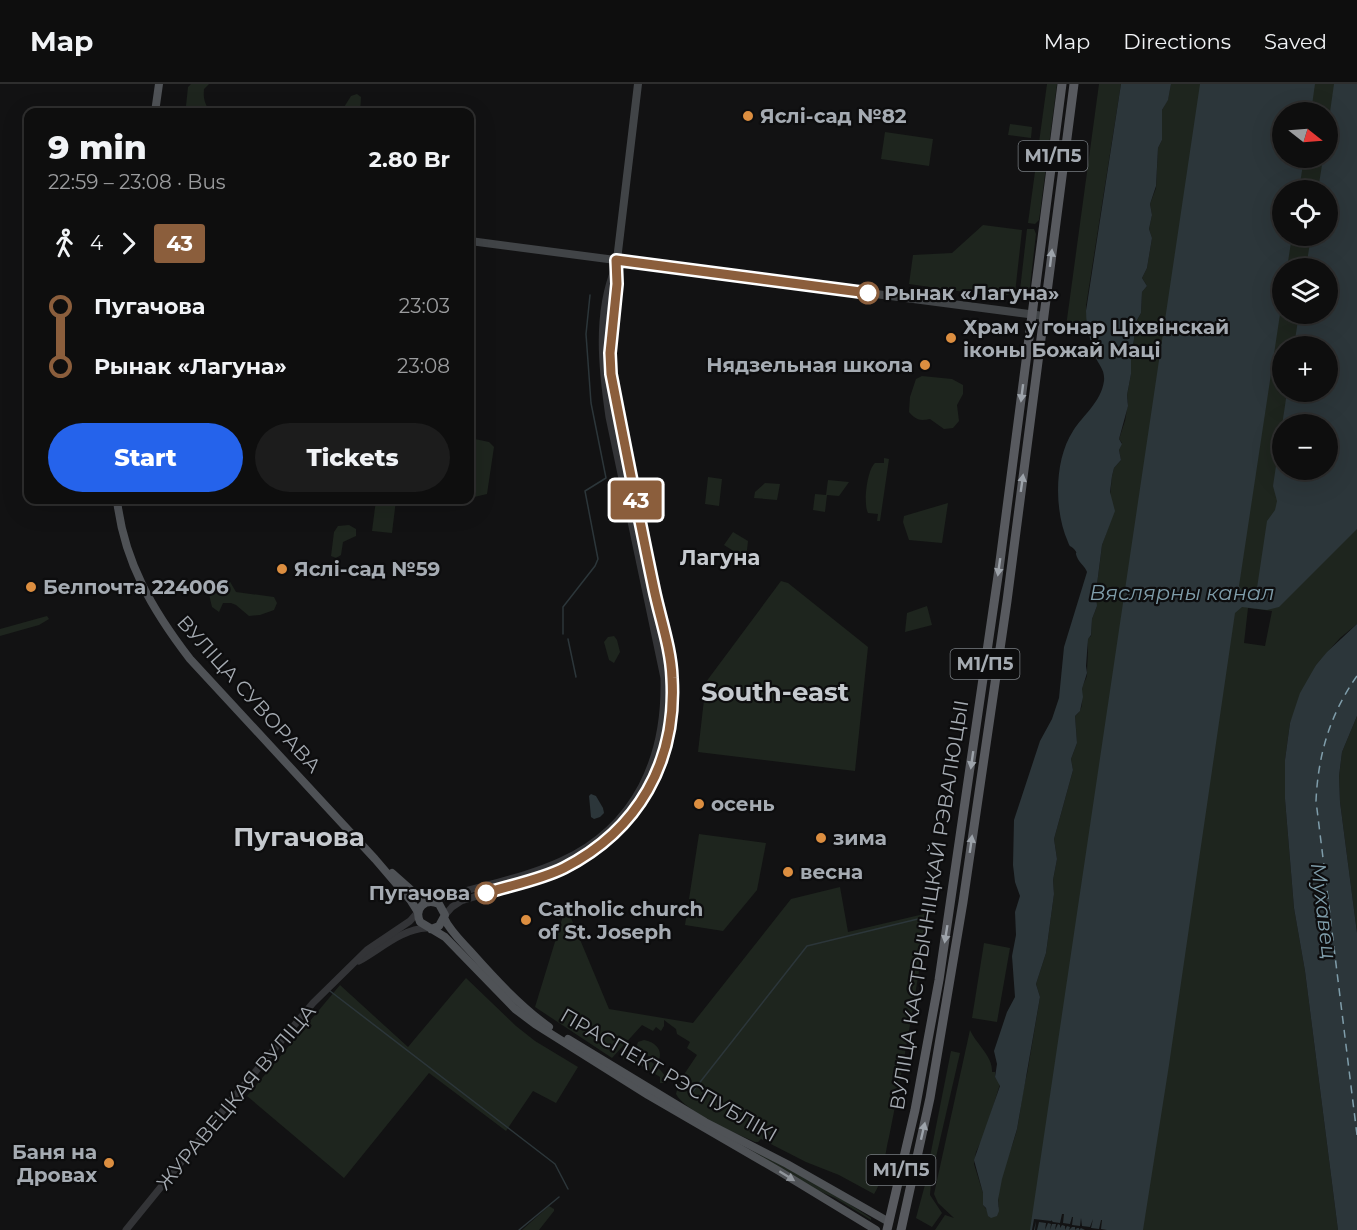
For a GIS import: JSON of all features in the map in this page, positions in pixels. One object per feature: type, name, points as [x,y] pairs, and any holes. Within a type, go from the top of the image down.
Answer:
[{"type":"highway","name":"ВУЛІЦА КАСТРЫЧНІЦКАЙ РЭВАЛЮЦЫІ","points":[[888,1226],[927,1054],[955,876],[1007,508],[1062,84]]},
{"type":"highway","name":"ВУЛІЦА КАСТРЫЧНІЦКАЙ РЭВАЛЮЦЫІ","points":[[902,1230],[930,1098],[963,902],[1014,541],[1074,84]]},
{"type":"highway","points":[[1007,508],[1018,510]]},
{"type":"highway","points":[[1002,539],[1014,541]]},
{"type":"highway","points":[[955,876],[966,878]]},
{"type":"highway","points":[[951,900],[963,902]]},
{"type":"highway","name":"ПРАСПЕКТ РЭСПУБЛІКІ","points":[[888,1226],[902,1230]]},
{"type":"main road","points":[[156,108],[159,84]]},
{"type":"main road","points":[[616,263],[638,84]]},
{"type":"main road","points":[[474,241],[616,263],[1044,316]]},
{"type":"main road","name":"ВУЛІЦА СУВОРАВА","points":[[118,504],[123,534],[134,567],[148,599],[165,626],[197,666],[375,859],[413,903],[418,913]]},
{"type":"main road","name":"ВУЛІЦА СУВОРАВА","points":[[375,859],[419,897],[430,901]]},
{"type":"main road","points":[[418,913],[422,905],[430,901]]},
{"type":"main road","name":"ПРАСПЕКТ РЭСПУБЛІКІ","points":[[430,901],[439,904],[449,927],[473,955],[521,1005],[553,1030],[705,1122],[787,1164],[888,1226]]},
{"type":"main road","name":"ПРАСПЕКТ РЭСПУБЛІКІ","points":[[418,913],[420,922],[442,934],[457,947],[515,1009],[543,1030],[876,1230]]},
{"type":"main road","points":[[429,928],[439,926],[444,916]]},
{"type":"street","points":[[444,916],[461,901],[564,868],[598,848],[633,814],[659,769],[671,717],[672,678],[611,374],[610,353],[617,284],[616,263]]},
{"type":"street","points":[[430,901],[561,861],[598,838],[620,817],[645,781],[656,752],[664,715],[664,678],[603,376],[602,353],[609,282],[616,263]]},
{"type":"street","points":[[616,447],[624,445]]},
{"type":"street","points":[[653,629],[662,627]]},
{"type":"street","name":"ЖУРАВЕЦКАЯ ВУЛІЦА","points":[[126,1230],[297,1020],[379,940],[406,924],[418,913]]},
{"type":"street","name":"ЖУРАВЕЦКАЯ ВУЛІЦА","points":[[349,967],[404,934],[417,929],[429,928]]},
{"type":"shaded area","points":[[191,84],[209,84],[204,89],[208,108],[186,106],[188,87]]},
{"type":"shaded area","points":[[1047,84],[1057,84],[1039,220],[1035,224],[1028,223]]},
{"type":"shaded area","points":[[1099,84],[1121,84],[1086,306],[1088,328],[1080,325],[1065,334]]},
{"type":"shaded area","points":[[1171,84],[1357,84],[1357,624],[1340,638],[1316,665],[1290,723],[1285,760],[1285,799],[1294,908],[1305,971],[1338,1230],[935,1230],[945,1215],[954,1218],[938,1203],[934,1194],[970,1030],[987,1055],[992,1072],[995,1072],[995,1077],[1000,1084],[985,1133],[976,1152],[974,1164],[983,1193],[983,1205],[987,1210],[999,1207],[1001,1178],[1017,1129],[1040,997],[1036,984],[1046,953],[1054,894],[1053,880],[1057,859],[1054,839],[1073,770],[1071,759],[1077,743],[1075,716],[1081,708],[1082,688],[1087,674],[1087,639],[1091,636],[1092,619],[1097,606],[1096,592],[1102,545],[1114,511],[1110,496],[1112,476],[1114,468],[1121,460],[1119,450],[1122,443],[1119,439],[1128,403],[1131,358],[1137,320],[1141,313],[1142,292],[1147,286],[1142,278],[1147,268],[1152,238],[1149,229],[1152,215],[1150,204],[1156,188],[1158,148],[1162,140],[1162,110],[1168,99]],"holes":[[[1248,608],[1272,611],[1265,646],[1244,643]]]},
{"type":"shaded area","points":[[357,94],[361,97],[360,108],[344,108],[351,96]]},
{"type":"shaded area","points":[[1010,124],[1032,127],[1031,138],[1008,135]]},
{"type":"shaded area","points":[[885,132],[933,139],[929,166],[881,159]]},
{"type":"shaded area","points":[[983,225],[1022,230],[1015,293],[999,297],[909,284],[913,255],[952,253]]},
{"type":"shaded area","points":[[1027,229],[1034,229],[1036,234],[1029,295],[1022,294],[1020,290]]},
{"type":"shaded area","points":[[922,376],[952,379],[963,385],[963,394],[957,405],[959,421],[953,428],[944,429],[930,419],[918,419],[909,412],[910,397],[916,379]]},
{"type":"shaded area","points":[[474,439],[489,442],[494,447],[487,494],[474,497]]},
{"type":"shaded area","points":[[884,458],[889,459],[880,521],[877,521],[878,514],[868,513],[867,487],[872,467],[875,463],[884,463]]},
{"type":"shaded area","points":[[708,477],[722,479],[719,506],[705,504]]},
{"type":"shaded area","points":[[828,480],[849,482],[839,496],[827,495],[825,512],[813,510],[815,494],[826,495]]},
{"type":"shaded area","points":[[765,483],[780,484],[777,500],[754,498],[755,492]]},
{"type":"shaded area","points":[[948,503],[942,543],[909,540],[903,522],[904,516]]},
{"type":"shaded area","points":[[375,504],[396,504],[392,533],[372,531]]},
{"type":"shaded area","points":[[349,525],[356,529],[356,536],[343,542],[341,555],[336,558],[331,556],[334,532],[338,526]]},
{"type":"shaded area","points":[[733,532],[748,541],[746,559],[724,545]]},
{"type":"shaded area","points":[[229,580],[236,592],[274,597],[277,603],[274,610],[249,616],[236,605],[223,603],[219,612],[212,607],[207,586],[208,582]]},
{"type":"shaded area","points":[[781,581],[788,583],[868,647],[855,771],[698,752],[706,682]]},
{"type":"shaded area","points":[[927,606],[932,625],[905,632],[907,613]]},
{"type":"shaded area","points":[[47,616],[49,619],[39,625],[0,636],[0,629]]},
{"type":"shaded area","points":[[614,636],[620,652],[614,663],[609,660],[604,642],[608,637]]},
{"type":"shaded area","points":[[1357,716],[1357,933],[1340,802],[1339,776],[1342,752]]},
{"type":"shaded area","points":[[699,834],[766,843],[757,890],[723,931],[685,925]]},
{"type":"shaded area","points":[[840,887],[848,932],[928,913],[895,1109],[882,1175],[874,1194],[761,1139],[755,1142],[736,1134],[689,1108],[676,1094],[679,1082],[697,1055],[687,1048],[690,1042],[677,1034],[676,1029],[664,1020],[661,1031],[656,1027],[653,1031],[642,1025],[612,1058],[535,1007],[566,906],[609,1009],[693,1023],[791,899]]},
{"type":"shaded area","points":[[984,943],[1010,948],[997,1022],[972,1018]]},
{"type":"shaded area","points":[[466,978],[516,1026],[535,1041],[578,1067],[556,1103],[533,1091],[506,1131],[429,1073],[344,1178],[247,1096],[340,985],[408,1047]]},
{"type":"shaded area","points":[[644,1040],[652,1043],[659,1050],[658,1062],[636,1048],[638,1042]]},
{"type":"shaded area","points":[[951,1051],[960,1053],[931,1179],[926,1177]]},
{"type":"shaded area","points":[[626,1053],[637,1054],[653,1063],[665,1076],[665,1083],[660,1083],[660,1077],[632,1060],[624,1060],[622,1056]]},
{"type":"shaded area","points":[[746,1147],[820,1185],[871,1220],[835,1198],[812,1188]]},
{"type":"shaded area","points":[[926,1181],[931,1183],[930,1195],[942,1213],[932,1227],[916,1218]]},
{"type":"shaded area","points":[[549,1206],[554,1211],[539,1230],[522,1230]]},
{"type":"water","points":[[1121,84],[1171,84],[1168,100],[1162,110],[1162,140],[1158,148],[1156,186],[1150,204],[1152,215],[1149,229],[1152,238],[1147,268],[1142,278],[1147,286],[1142,292],[1141,313],[1137,320],[1131,358],[1128,406],[1119,439],[1122,444],[1119,450],[1121,460],[1114,468],[1112,476],[1110,492],[1115,511],[1102,545],[1096,592],[1097,606],[1092,619],[1091,635],[1088,639],[1087,673],[1082,689],[1080,711],[1075,716],[1077,743],[1071,759],[1073,770],[1054,839],[1057,859],[1053,880],[1054,894],[1046,953],[1036,984],[1040,997],[1017,1129],[1002,1179],[998,1200],[999,1211],[997,1216],[991,1218],[983,1205],[983,1193],[974,1160],[1000,1086],[995,1077],[997,1064],[994,1051],[1007,1012],[1015,997],[1012,956],[1016,935],[1015,912],[1020,896],[1013,865],[1014,820],[1040,741],[1052,719],[1059,698],[1064,647],[1087,572],[1074,549],[1069,545],[1063,530],[1058,501],[1059,471],[1062,456],[1073,431],[1096,402],[1104,381],[1103,370],[1090,340],[1086,311]]},
{"type":"water","name":"Вяслярны канал","points":[[1200,84],[1315,84],[1312,102],[1272,102],[1272,168],[1302,168],[1301,180],[1272,180],[1272,246],[1290,246],[1289,258],[1272,258],[1272,324],[1279,324],[1277,336],[1272,336],[1272,367],[1239,586],[1242,591],[1251,593],[1257,588],[1267,521],[1275,510],[1277,501],[1274,480],[1338,480],[1338,414],[1284,414],[1285,402],[1338,402],[1338,336],[1296,336],[1297,324],[1338,324],[1338,258],[1308,258],[1309,246],[1338,246],[1338,180],[1320,180],[1322,168],[1338,168],[1338,102],[1331,102],[1334,84],[1357,84],[1357,529],[1279,607],[1267,610],[1242,607],[1235,613],[1143,1230],[1030,1230]]},
{"type":"water","name":"Мухавец","points":[[1357,624],[1357,716],[1342,752],[1339,776],[1340,802],[1357,933],[1357,1230],[1338,1230],[1305,971],[1294,908],[1285,799],[1285,760],[1290,723],[1300,693],[1316,665]]},
{"type":"water","points":[[591,794],[596,796],[604,813],[594,819],[591,817],[589,796]]},
{"type":"pier","points":[[1062,1214],[1064,1214],[1063,1223],[1070,1224],[1073,1217],[1072,1225],[1080,1226],[1081,1218],[1082,1226],[1090,1227],[1093,1219],[1091,1228],[1099,1229],[1102,1220],[1101,1229],[1107,1230],[1081,1228],[1079,1230],[1077,1228],[1075,1230],[1075,1227],[1072,1227],[1069,1230],[1070,1227],[1067,1226],[1065,1230],[1065,1226],[1062,1225],[1060,1228],[1058,1224],[1055,1230],[1056,1224],[1052,1224],[1050,1230],[1051,1224],[1048,1223],[1045,1230],[1046,1223],[1039,1222],[1035,1230],[1036,1221],[1034,1230],[1032,1230],[1034,1219],[1060,1223]]},
{"type":"waterway","points":[[563,634],[563,607],[598,559],[585,491],[606,478],[591,403],[586,334],[590,295]]},
{"type":"waterway","points":[[568,639],[576,677]]},
{"type":"waterway","points":[[690,1095],[807,946],[926,917]]},
{"type":"waterway","points":[[330,991],[555,1164],[568,1189]]},
{"type":"waterway","points":[[519,1230],[559,1197]]},
{"type":"ferry route","points":[[1357,676],[1339,705],[1327,736],[1319,767],[1316,801],[1357,1135]]},
{"type":"bus line","name":"43","points":[[486,893],[564,868],[598,848],[633,814],[651,785],[659,769],[668,735],[672,696],[670,658],[611,374],[610,353],[617,284],[616,260],[868,293]]},
{"type":"place","name":"Яслі-сад №82","points":[[748,116]]},
{"type":"place","name":"Рынак «Лагуна»","points":[[868,293]]},
{"type":"place","name":"Храм у гонар Ціхвінскай іконы Божай Маці","points":[[951,338]]},
{"type":"place","name":"Нядзельная школа","points":[[925,365]]},
{"type":"place","name":"Яслі-сад №59","points":[[282,569]]},
{"type":"place","name":"Белпочта 224006","points":[[31,587]]},
{"type":"place","name":"осень","points":[[699,804]]},
{"type":"place","name":"зима","points":[[821,838]]},
{"type":"place","name":"весна","points":[[788,872]]},
{"type":"place","name":"Пугачова","points":[[486,893]]},
{"type":"place","name":"Catholic church of St. Joseph","points":[[526,920]]},
{"type":"place","name":"Баня на Дровах","points":[[109,1163]]},
{"type":"district","name":"Лагуна","points":[[720,557]]},
{"type":"district","name":"South-east","points":[[775,692]]},
{"type":"district","name":"Пугачова","points":[[299,837]]}]
